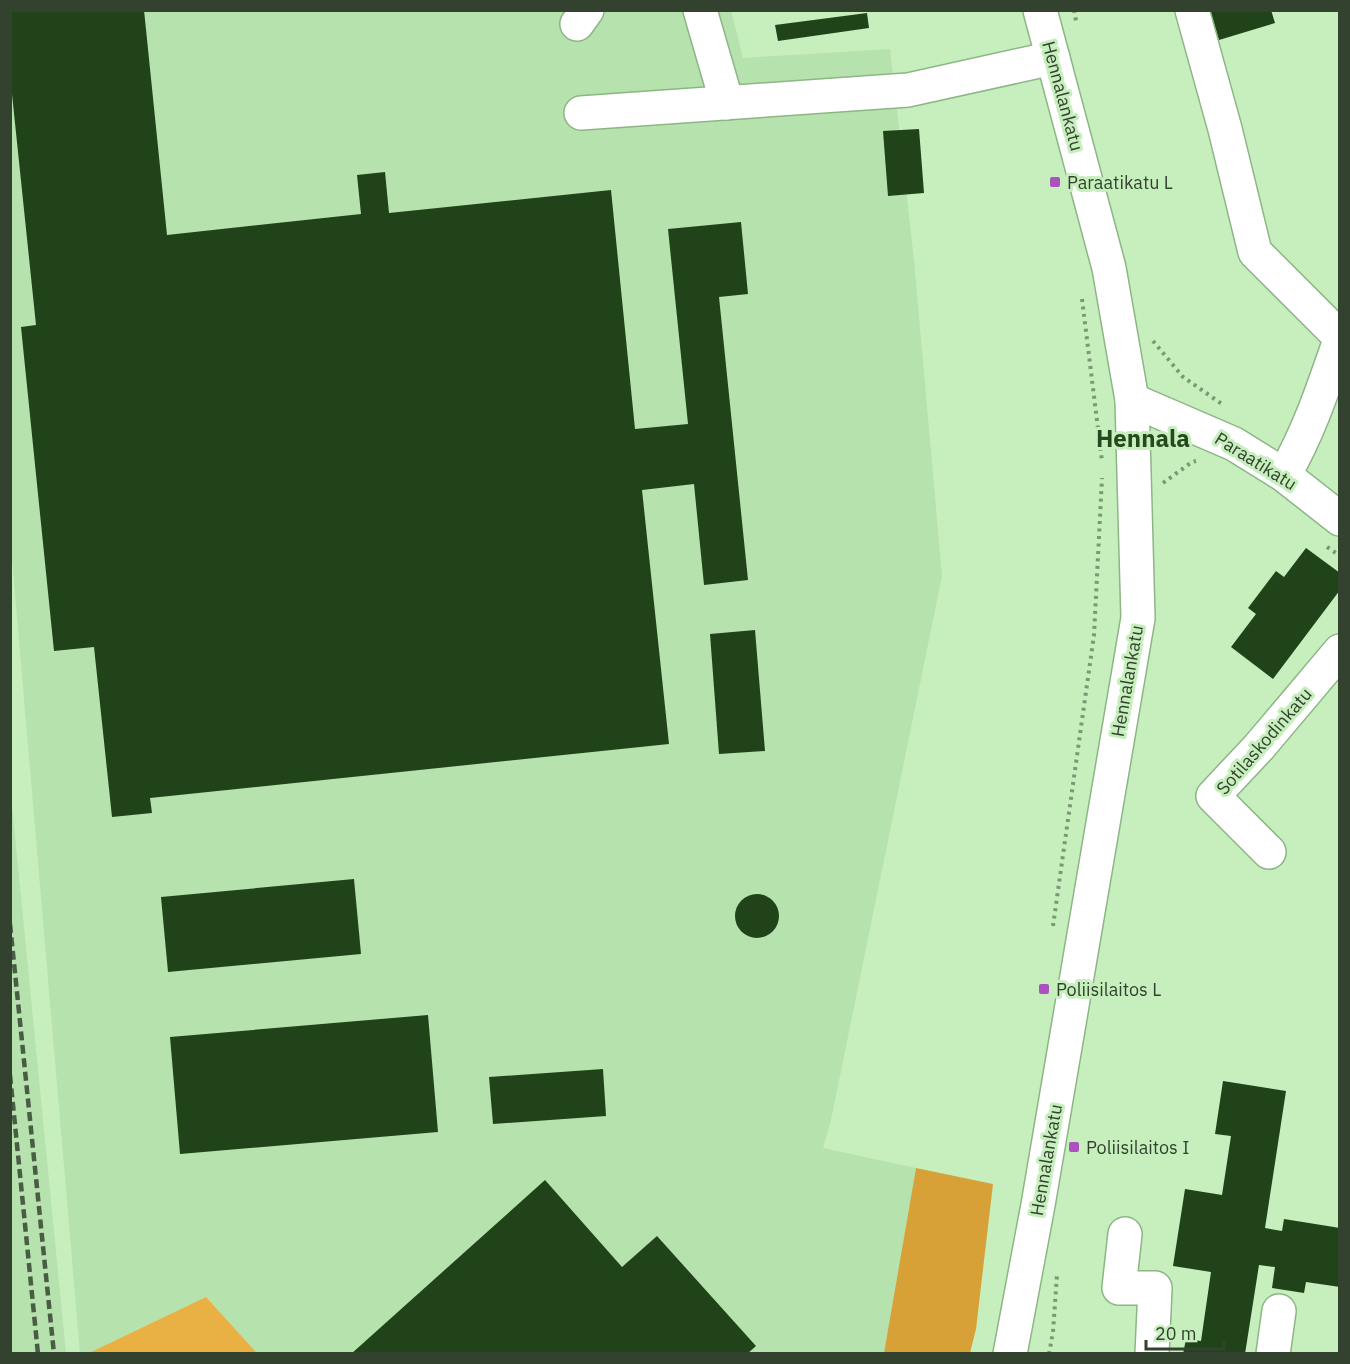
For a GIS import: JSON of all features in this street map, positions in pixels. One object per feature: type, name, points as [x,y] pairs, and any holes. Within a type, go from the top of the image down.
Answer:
[{"type":"street","points":[[700,10],[727,103]]},
{"type":"street","name":"Hennalankatu","points":[[1010,1353],[1038,1205],[1138,618],[1132,400],[1110,268],[1040,10]]},
{"type":"street","points":[[1192,10],[1225,129],[1255,252],[1340,338],[1315,411],[1284,475]]},
{"type":"street","points":[[581,113],[908,90],[1053,58]]},
{"type":"street","name":"Paraatikatu","points":[[1132,400],[1234,444],[1284,475],[1330,531]]},
{"type":"street","name":"Sotilaskodinkatu","points":[[1269,852],[1213,796],[1259,747],[1340,651]]},
{"type":"street","points":[[1125,1234],[1119,1288],[1155,1288],[1152,1353]]},
{"type":"street","points":[[1273,1353],[1279,1311]]},
{"type":"path","points":[[1053,930],[1094,635],[1103,470],[1081,292]]},
{"type":"path","points":[[1163,484],[1192,462],[1204,461]]},
{"type":"path","points":[[1330,531],[1340,556]]},
{"type":"shaded area","points":[[731,10],[743,58],[890,49],[914,260],[942,576],[831,1120],[823,1148],[916,1168],[884,1353],[257,1353],[206,1297],[89,1353],[80,1353],[11,547],[10,11]]},
{"type":"shaded area","points":[[11,795],[66,1353],[11,1353]]},
{"type":"shaded area","points":[[916,1168],[993,1184],[976,1329],[970,1353],[884,1353]]},
{"type":"shaded area","points":[[206,1297],[257,1353],[89,1353]]},
{"type":"building","points":[[10,10],[144,10],[167,235],[361,214],[357,175],[385,172],[389,213],[611,190],[635,429],[688,424],[668,229],[741,222],[748,294],[719,297],[748,580],[704,585],[694,484],[642,490],[669,744],[150,798],[152,813],[112,817],[94,647],[54,651],[21,327],[36,325],[10,75]]},
{"type":"building","points":[[1210,10],[1271,10],[1275,23],[1219,40]]},
{"type":"building","points":[[867,13],[869,28],[778,41],[775,25]]},
{"type":"building","points":[[919,129],[924,193],[888,196],[883,131]]},
{"type":"building","points":[[1306,548],[1340,573],[1340,590],[1273,679],[1231,647],[1256,614],[1248,608],[1276,571],[1284,577]]},
{"type":"building","points":[[755,630],[765,751],[719,754],[710,634]]},
{"type":"building","points":[[354,879],[361,954],[168,972],[161,897]]},
{"type":"building","points":[[757,894],[773,900],[779,916],[773,932],[757,938],[741,932],[735,916],[741,900]]},
{"type":"building","points":[[428,1015],[438,1132],[180,1154],[170,1037]]},
{"type":"building","points":[[603,1069],[606,1116],[493,1124],[489,1077]]},
{"type":"building","points":[[1223,1081],[1286,1091],[1265,1228],[1282,1231],[1284,1219],[1340,1228],[1340,1287],[1306,1282],[1304,1293],[1272,1288],[1275,1267],[1259,1265],[1245,1354],[1183,1354],[1186,1339],[1201,1341],[1211,1272],[1173,1266],[1185,1189],[1222,1195],[1231,1136],[1215,1134]]},
{"type":"building","points":[[545,1180],[622,1267],[657,1236],[756,1346],[747,1354],[351,1354]]},
{"type":"railway","points":[[10,924],[54,1354]]},
{"type":"railway","points":[[10,1075],[38,1354]]},
{"type":"place","name":"Paraatikatu L","points":[[1055,182]]},
{"type":"place","name":"Poliisilaitos L","points":[[1044,989]]},
{"type":"place","name":"Poliisilaitos I","points":[[1074,1147]]},
{"type":"district","name":"Hennala","points":[[1143,438]]}]
